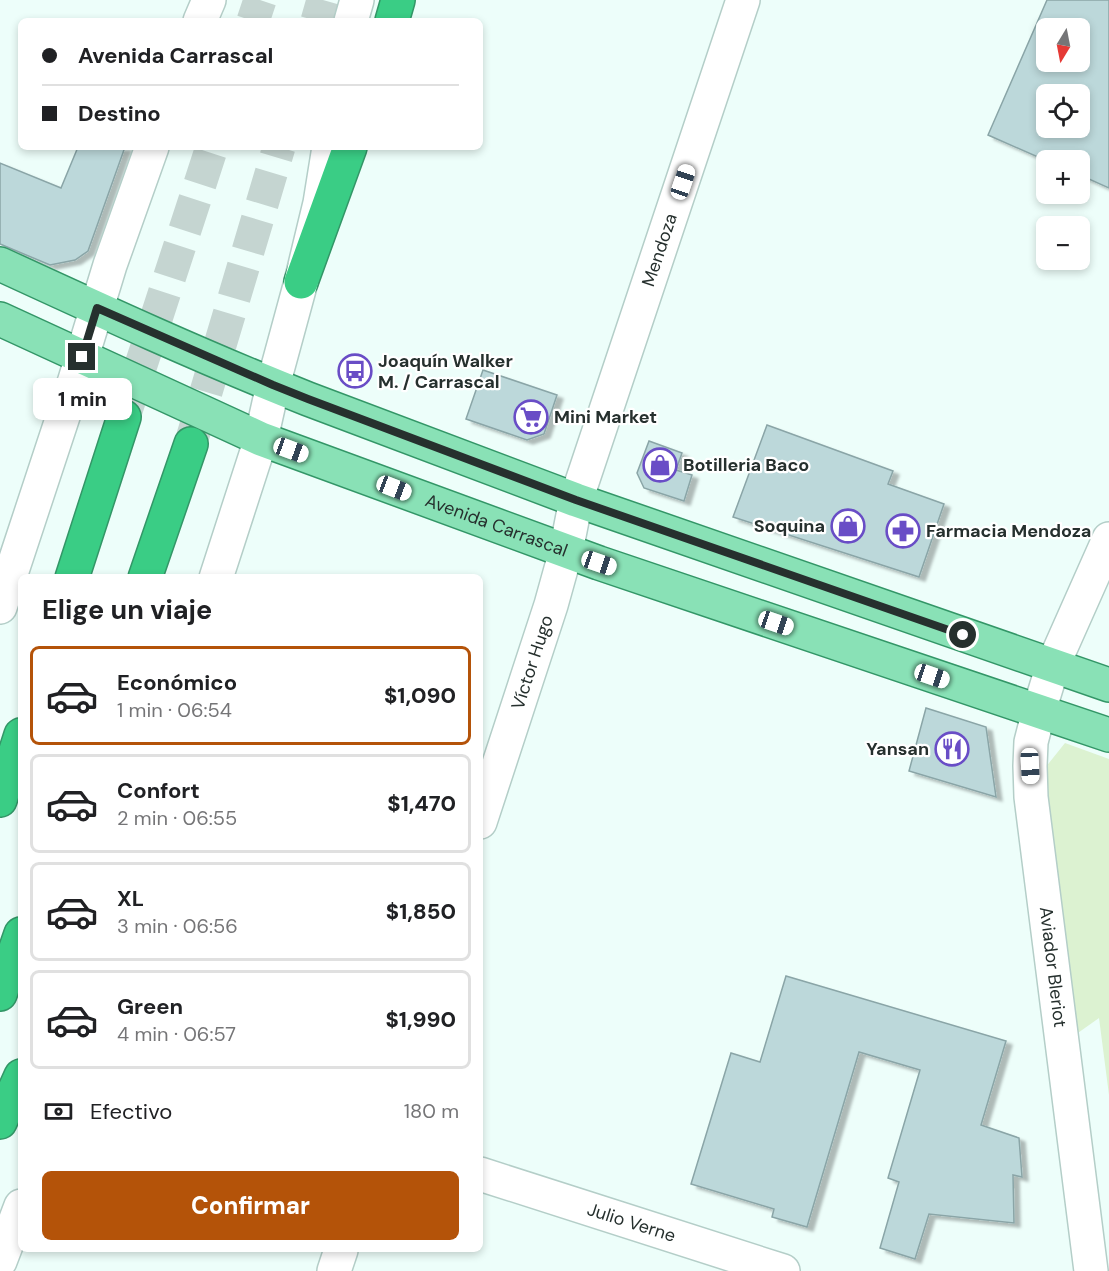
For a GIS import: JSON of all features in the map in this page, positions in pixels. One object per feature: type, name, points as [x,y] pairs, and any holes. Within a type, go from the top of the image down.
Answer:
[{"type":"highway","points":[[393,18],[399,0]]},
{"type":"highway","points":[[302,282],[350,150]]},
{"type":"highway","points":[[73,574],[124,417]]},
{"type":"highway","points":[[146,574],[191,444]]},
{"type":"highway","points":[[0,800],[18,744]]},
{"type":"highway","points":[[0,994],[18,943]]},
{"type":"highway","points":[[0,1122],[18,1083]]},
{"type":"main road","points":[[0,264],[273,385],[576,500],[1109,685]]},
{"type":"main road","name":"Avenida Carrascal","points":[[0,319],[261,438],[566,551],[1109,735]]},
{"type":"street","points":[[199,18],[203,0]]},
{"type":"street","points":[[200,18],[209,0]]},
{"type":"street","points":[[352,18],[357,0]]},
{"type":"street","name":"Mendoza","points":[[576,500],[743,0]]},
{"type":"street","points":[[0,607],[110,265],[151,150]]},
{"type":"street","points":[[217,574],[261,438],[273,385],[302,282],[320,202],[328,150]]},
{"type":"street","name":"Víctor Hugo","points":[[483,813],[551,605],[566,551],[576,500]]},
{"type":"street","name":"Aviador Bleriot","points":[[1091,1271],[1031,798],[1030,766],[1031,742],[1053,665],[1109,539]]},
{"type":"street","name":"Julio Verne","points":[[483,1175],[783,1271]]},
{"type":"street","points":[[0,1262],[18,1214]]},
{"type":"street","points":[[334,1271],[340,1252]]},
{"type":"green space","points":[[1065,743],[1109,759],[1109,1095],[1099,1018],[1075,1035],[1045,768]]},
{"type":"building","points":[[1047,0],[1109,0],[1109,188],[1090,179],[1090,150],[1036,150],[1036,156],[988,135],[1036,25],[1036,72],[1090,72],[1090,18],[1039,18]]},
{"type":"building","points":[[77,150],[124,150],[88,251],[75,260],[50,265],[0,244],[0,163],[61,188]]},
{"type":"building","points":[[483,370],[557,395],[544,434],[527,440],[466,419]]},
{"type":"building","points":[[767,425],[893,471],[888,484],[944,504],[919,577],[733,517]]},
{"type":"building","points":[[649,441],[682,453],[676,470],[692,475],[684,501],[644,488],[637,473]]},
{"type":"building","name":"Yansan","points":[[926,708],[986,727],[996,797],[909,771]]},
{"type":"building","points":[[786,976],[1006,1041],[981,1125],[1019,1138],[1022,1177],[1013,1175],[1014,1223],[929,1214],[915,1259],[880,1248],[899,1182],[888,1178],[920,1070],[859,1052],[807,1227],[772,1217],[774,1209],[691,1184],[731,1053],[760,1062]]},
{"type":"tunnel","points":[[254,18],[260,0]]},
{"type":"tunnel","points":[[318,18],[323,0]]},
{"type":"tunnel","points":[[124,417],[211,150]]},
{"type":"tunnel","points":[[192,439],[278,150]]},
{"type":"place","name":"Joaquín Walker M. / Carrascal","points":[[355,371]]},
{"type":"place","name":"Mini Market","points":[[531,417]]},
{"type":"place","name":"Botilleria Baco","points":[[660,465]]},
{"type":"place","name":"Soquina","points":[[848,526]]},
{"type":"place","name":"Farmacia Mendoza","points":[[903,531]]},
{"type":"place","name":"Yansan","points":[[952,749]]},
{"type":"route","points":[[82,357],[97,308],[308,399],[576,500],[963,635]]}]
